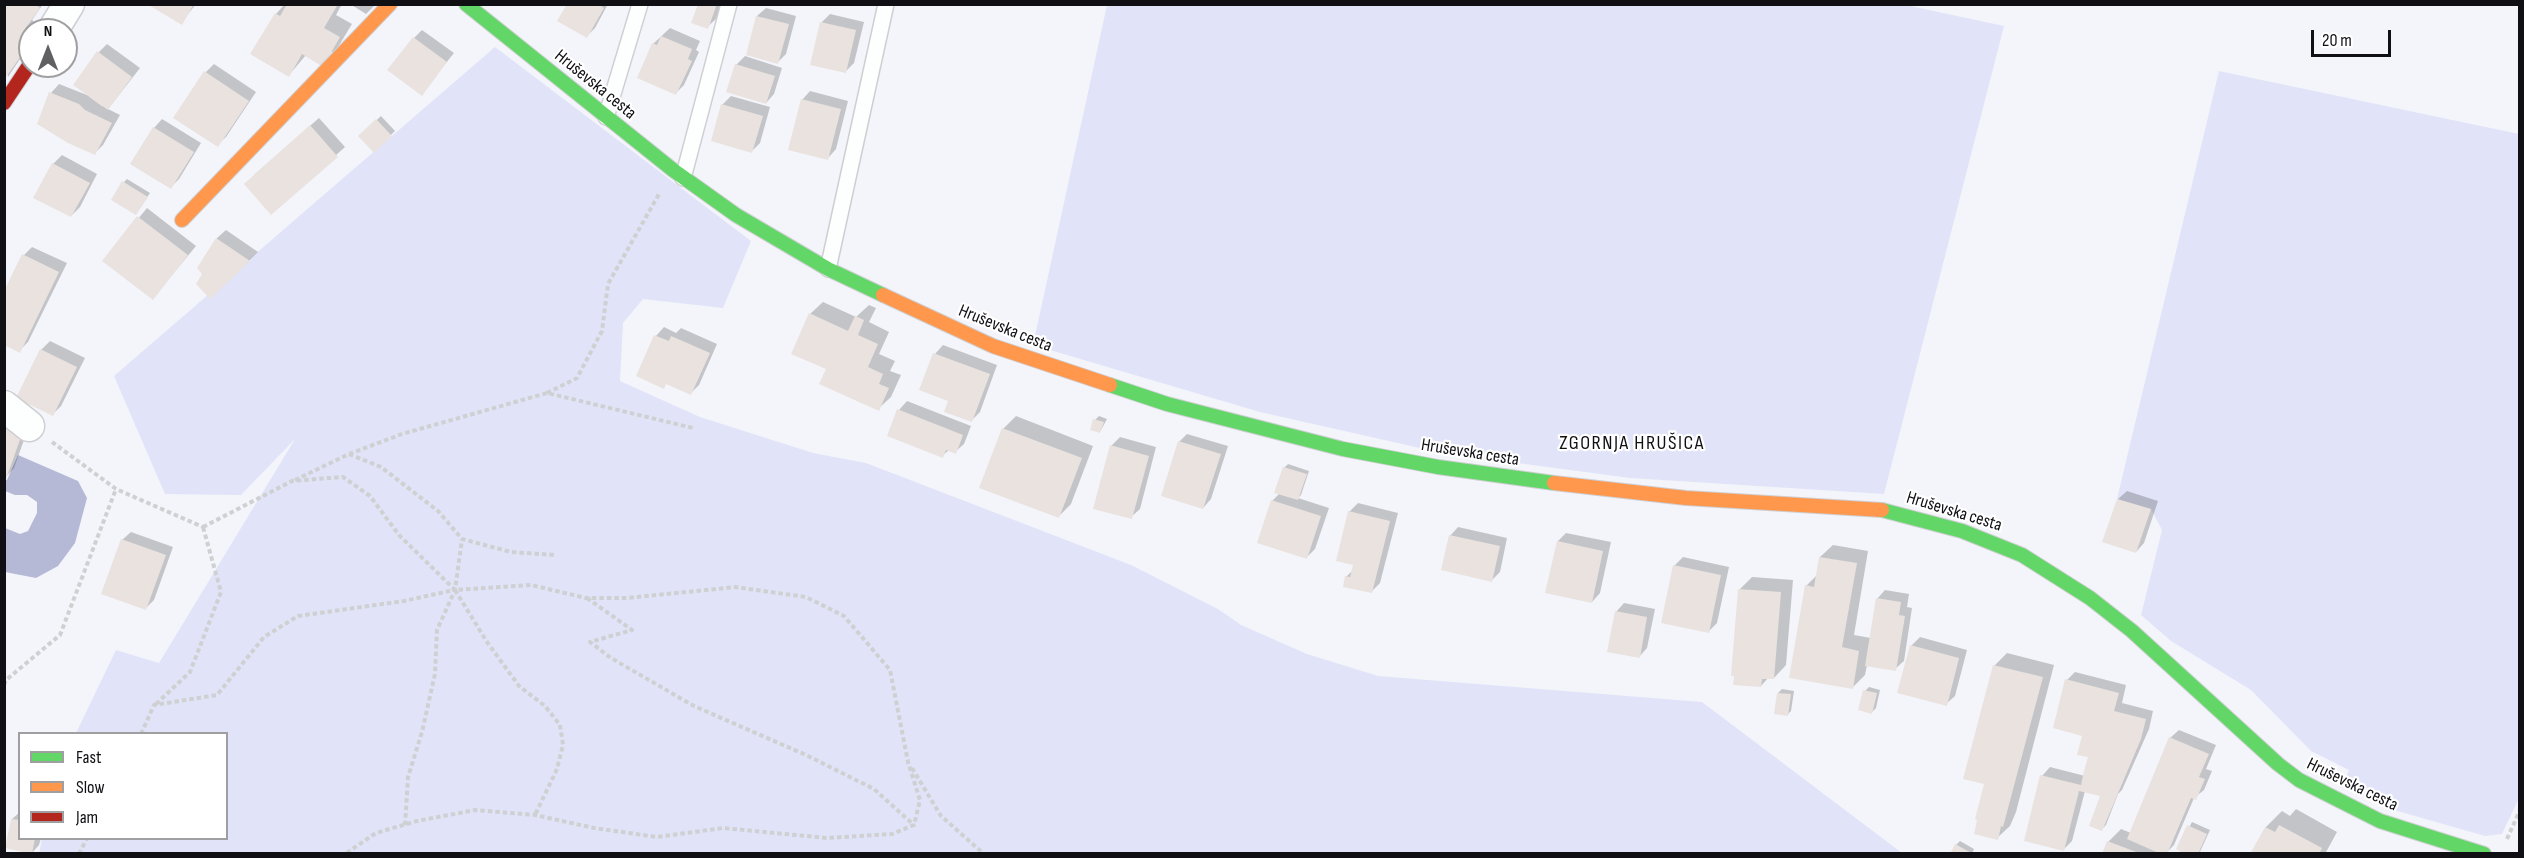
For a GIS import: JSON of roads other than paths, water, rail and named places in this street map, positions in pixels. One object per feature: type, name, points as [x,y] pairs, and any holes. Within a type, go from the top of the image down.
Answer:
[{"type":"street","points":[[60,18],[69,4]]},
{"type":"street","points":[[183,220],[390,4]]},
{"type":"street","name":"Hruševska cesta","points":[[466,4],[678,174],[736,215],[828,269],[993,346],[1167,404],[1343,449],[1573,486],[1686,498],[1889,511],[1962,531],[2022,555],[2090,598],[2132,631],[2278,764],[2299,780],[2380,821],[2484,854]]},
{"type":"street","points":[[4,103],[21,78]]},
{"type":"street","points":[[4,406],[29,426]]},
{"type":"lane","points":[[606,117],[640,4]]},
{"type":"lane","points":[[678,174],[729,4]]},
{"type":"lane","points":[[828,269],[886,4]]},
{"type":"district","name":"ZGORNJA HRUŠICA","points":[[1632,444]]}]
